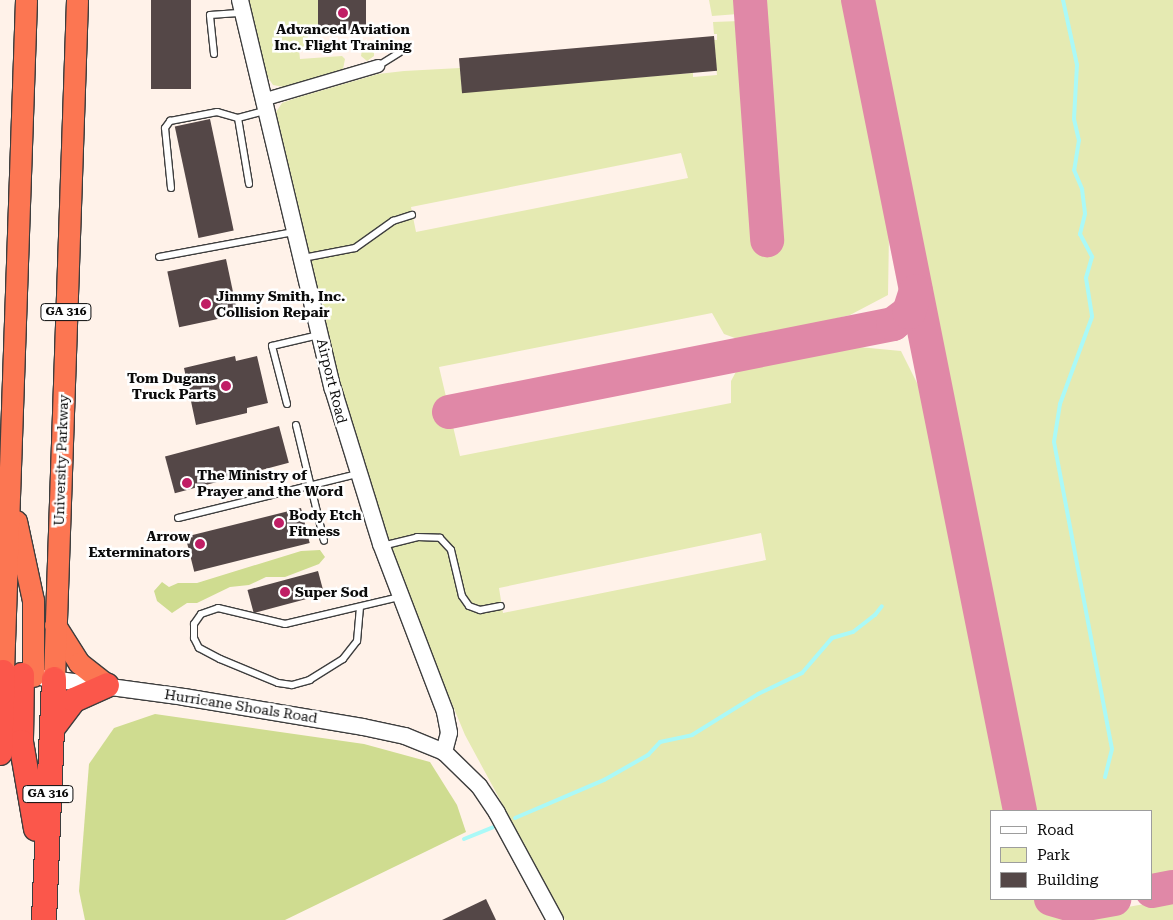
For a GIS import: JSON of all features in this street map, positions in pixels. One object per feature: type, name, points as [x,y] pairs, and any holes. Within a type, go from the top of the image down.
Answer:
[{"type":"highway","name":"University Parkway","points":[[26,0],[10,494],[3,607],[22,675],[52,729],[45,859],[44,920]]},
{"type":"highway","name":"University Parkway","points":[[0,753],[1,719],[22,675],[55,625],[77,0]]},
{"type":"highway","points":[[10,494],[33,600],[22,675],[23,756],[36,827],[45,859]]},
{"type":"highway","points":[[52,729],[74,700],[107,685],[79,662],[55,625]]},
{"type":"street","name":"Airport Road","points":[[242,7],[298,232],[320,335],[357,474],[381,546],[445,712],[449,732],[444,752]]},
{"type":"street","points":[[267,105],[378,66]]},
{"type":"street","name":"Hurricane Shoals Road","points":[[22,675],[107,685],[363,727],[405,736],[444,752]]},
{"type":"street","points":[[444,752],[479,786],[497,813],[555,920]]},
{"type":"lane","points":[[214,54],[210,15],[242,7]]},
{"type":"lane","points":[[378,66],[399,52]]},
{"type":"lane","points":[[172,188],[165,128],[170,121],[217,112],[238,118],[267,105]]},
{"type":"lane","points":[[238,118],[250,184]]},
{"type":"lane","points":[[303,258],[355,248],[394,221],[412,215]]},
{"type":"lane","points":[[159,257],[298,232]]},
{"type":"lane","points":[[287,404],[272,346],[320,335]]},
{"type":"lane","points":[[296,425],[324,541]]},
{"type":"lane","points":[[178,518],[357,474]]},
{"type":"lane","points":[[381,546],[418,537],[440,538],[451,550],[462,596],[469,606],[480,610],[500,606]]},
{"type":"lane","points":[[360,607],[357,640],[343,659],[310,680],[292,685],[278,683],[220,659],[199,648],[194,638],[194,624],[201,614],[218,608],[285,624],[401,597]]},
{"type":"green space","points":[[248,0],[318,0],[320,33],[308,35],[307,47],[299,50],[300,59],[342,56],[345,59],[343,69],[284,87],[273,85],[265,73]]},
{"type":"green space","points":[[709,0],[739,0],[738,14],[712,16]]},
{"type":"green space","points":[[761,0],[846,0],[879,166],[889,234],[888,295],[850,315],[743,341],[724,334],[712,313],[439,367],[460,456],[731,403],[731,381],[738,368],[749,362],[848,346],[901,351],[918,385],[942,474],[1008,810],[990,810],[990,900],[1034,900],[1045,910],[1071,917],[1173,899],[1173,920],[565,920],[465,735],[409,600],[354,441],[276,112],[282,103],[296,98],[378,74],[404,71],[460,68],[462,91],[693,73],[693,77],[717,75],[714,40],[717,40],[717,34],[714,34],[713,22],[740,21],[756,236],[778,244]],"holes":[[[681,153],[688,178],[416,232],[411,207]],[[761,533],[766,560],[503,613],[499,588]]]},
{"type":"green space","points":[[868,0],[1173,0],[1173,878],[1153,881],[1153,810],[1033,810],[1024,784]]},
{"type":"green space","points":[[374,43],[374,56],[367,61],[361,56],[362,50]]},
{"type":"green space","points":[[320,550],[325,557],[319,564],[285,577],[266,577],[249,585],[230,587],[197,603],[187,603],[172,613],[157,601],[154,591],[162,582],[169,587],[178,583],[197,583],[301,551]]},
{"type":"green space","points":[[155,714],[364,744],[430,762],[457,805],[466,832],[285,920],[85,920],[79,891],[89,764],[114,728]]},
{"type":"building","points":[[151,0],[191,0],[191,89],[151,89]]},
{"type":"building","name":"Advanced Aviation Inc. Flight Training","points":[[318,0],[366,0],[366,32],[318,32]]},
{"type":"building","points":[[714,36],[717,71],[462,93],[459,58]]},
{"type":"building","points":[[210,119],[234,231],[198,238],[175,126]]},
{"type":"building","name":"Jimmy Smith, Inc. Collision Repair","points":[[226,259],[238,315],[179,327],[167,271]]},
{"type":"building","name":"Tom Dugans Truck Parts","points":[[235,356],[236,361],[257,356],[268,403],[247,408],[247,413],[196,425],[184,368]]},
{"type":"building","points":[[279,426],[289,463],[175,493],[165,457]]},
{"type":"building","points":[[301,508],[310,543],[194,572],[186,537]]},
{"type":"building","name":"Super Sod","points":[[318,571],[324,594],[254,613],[247,590]]},
{"type":"building","points":[[486,899],[496,920],[442,920]]},
{"type":"waterway","points":[[1063,0],[1077,65],[1074,119],[1079,140],[1074,170],[1082,189],[1085,214],[1080,234],[1092,257],[1086,278],[1092,317],[1060,404],[1054,442],[1112,749],[1105,777]]},
{"type":"waterway","points":[[515,818],[604,780],[648,755],[660,742],[692,735],[758,694],[802,673],[832,638],[853,632],[875,615],[882,606]]},
{"type":"waterway","points":[[464,839],[493,827]]},
{"type":"taxiway","points":[[750,0],[767,240]]},
{"type":"taxiway","points":[[858,0],[1020,810]]},
{"type":"taxiway","points":[[449,412],[893,324],[909,312],[916,291]]},
{"type":"taxiway","points":[[1153,891],[1173,887]]},
{"type":"taxiway","points":[[1054,900],[1075,906],[1108,900]]},
{"type":"place","name":"Advanced Aviation Inc. Flight Training","points":[[343,13]]},
{"type":"place","name":"Jimmy Smith, Inc. Collision Repair","points":[[206,304]]},
{"type":"place","name":"Tom Dugans Truck Parts","points":[[226,386]]},
{"type":"place","name":"The Ministry of Prayer and the Word","points":[[187,483]]},
{"type":"place","name":"Body Etch Fitness","points":[[279,523]]},
{"type":"place","name":"Arrow Exterminators","points":[[200,544]]},
{"type":"place","name":"Super Sod","points":[[285,592]]}]
